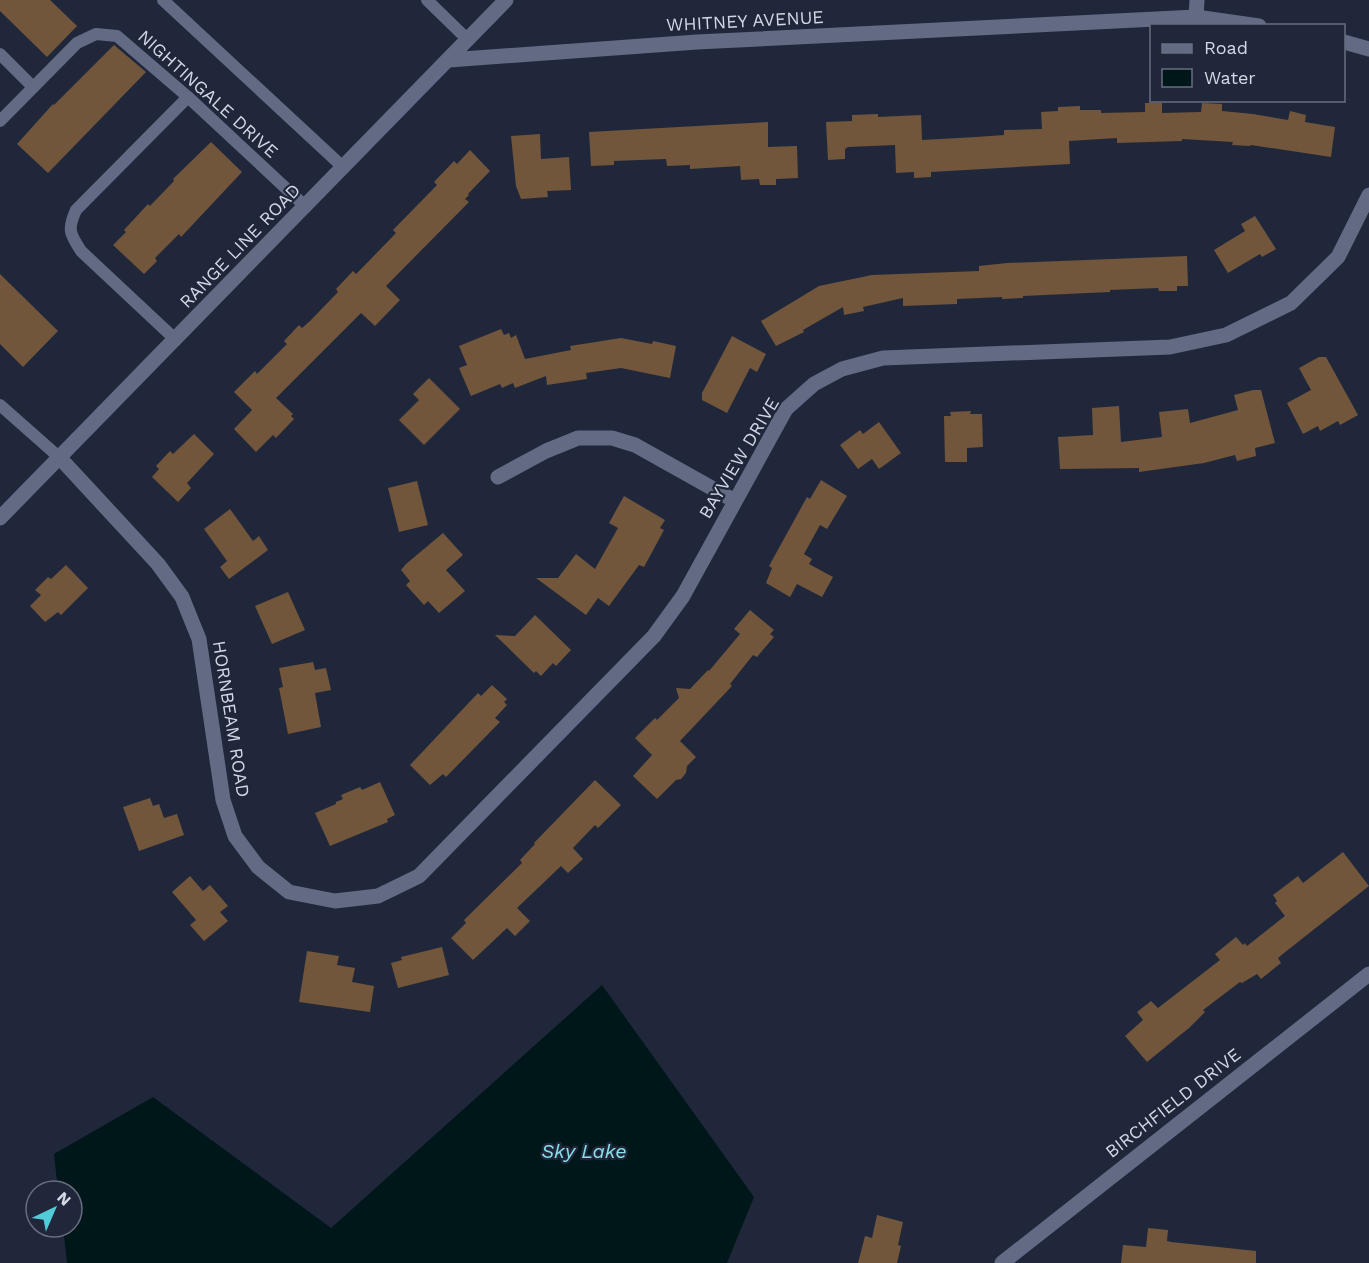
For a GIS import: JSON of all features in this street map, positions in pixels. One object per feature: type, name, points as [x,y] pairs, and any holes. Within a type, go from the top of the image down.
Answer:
[{"type":"street","name":"RANGE LINE ROAD","points":[[0,518],[506,0]]},
{"type":"street","points":[[1196,17],[1197,0]]},
{"type":"street","name":"WHITNEY AVENUE","points":[[449,60],[697,42],[1196,17],[1245,24]]},
{"type":"street","points":[[1345,42],[1369,49]]},
{"type":"street","name":"BAYVIEW DRIVE","points":[[335,901],[378,896],[419,876],[654,636],[683,596],[786,409],[814,384],[842,369],[883,358],[1170,347],[1226,334],[1291,303],[1338,257],[1369,195]]},
{"type":"street","points":[[498,477],[578,438],[612,438],[635,445],[735,501]]},
{"type":"street","name":"HORNBEAM ROAD","points":[[60,458],[158,564],[182,597],[199,639],[223,800],[235,836],[258,867],[289,892],[335,901]]},
{"type":"street","name":"BIRCHFIELD DRIVE","points":[[1002,1263],[1368,976]]},
{"type":"lane","points":[[163,0],[344,168]]},
{"type":"lane","points":[[427,0],[468,40]]},
{"type":"lane","name":"NIGHTINGALE DRIVE","points":[[0,120],[77,43],[96,34],[117,36],[188,97],[306,207]]},
{"type":"lane","points":[[0,54],[33,87]]},
{"type":"lane","points":[[176,340],[81,251],[71,236],[70,224],[76,210],[188,97]]},
{"type":"lane","points":[[0,405],[60,458]]},
{"type":"water","name":"Sky Lake","points":[[602,985],[754,1197],[727,1263],[67,1263],[64,1239],[84,1239],[84,1179],[57,1179],[54,1154],[153,1097],[331,1228]]},
{"type":"building","points":[[0,0],[50,0],[77,26],[47,57],[0,11]]},
{"type":"building","points":[[114,45],[146,72],[48,173],[17,144],[53,104]]},
{"type":"building","points":[[1145,103],[1162,103],[1162,113],[1201,112],[1202,103],[1222,104],[1222,111],[1288,120],[1290,111],[1306,115],[1305,122],[1335,127],[1331,157],[1251,145],[1232,145],[1233,142],[1182,139],[1182,141],[1117,143],[1117,138],[1069,141],[1070,164],[931,172],[931,177],[914,178],[914,172],[896,173],[895,145],[848,147],[845,149],[845,159],[828,160],[826,122],[852,121],[852,115],[878,114],[878,117],[921,115],[922,140],[1004,135],[1004,130],[1042,129],[1041,112],[1058,111],[1058,107],[1080,106],[1080,110],[1101,110],[1101,113],[1145,112]]},
{"type":"building","points":[[768,122],[768,147],[797,146],[798,178],[776,179],[776,185],[760,185],[759,179],[741,180],[740,166],[690,169],[690,165],[667,166],[666,159],[614,161],[614,165],[591,166],[589,132]]},
{"type":"building","points":[[540,134],[541,159],[569,157],[571,190],[547,191],[548,197],[521,199],[516,186],[511,136]]},
{"type":"building","points":[[211,142],[242,172],[181,237],[179,234],[155,258],[157,261],[144,274],[113,245],[148,204],[150,206],[174,181],[173,179]]},
{"type":"building","points":[[470,150],[490,171],[468,194],[465,199],[469,202],[386,286],[400,300],[375,326],[361,313],[276,398],[293,414],[291,416],[294,419],[276,438],[273,435],[256,452],[234,429],[252,410],[234,392],[255,371],[257,374],[287,344],[284,341],[299,325],[302,328],[310,321],[338,292],[336,289],[353,271],[356,274],[365,265],[396,233],[393,230],[437,185],[434,182],[454,161],[457,164]]},
{"type":"building","points":[[1255,216],[1276,249],[1262,257],[1260,254],[1228,273],[1214,250],[1245,231],[1241,224]]},
{"type":"building","points":[[1187,256],[1188,286],[1177,286],[1177,291],[1159,291],[1158,288],[1110,290],[1110,292],[1023,296],[1023,298],[957,299],[957,304],[903,306],[903,298],[863,307],[864,311],[844,315],[843,307],[803,330],[804,332],[776,346],[761,321],[819,286],[872,275],[979,271],[979,266],[1007,263]]},
{"type":"building","points":[[0,274],[58,331],[23,367],[0,344]]},
{"type":"building","points":[[501,329],[504,335],[509,333],[511,338],[516,335],[525,359],[571,350],[570,346],[621,338],[676,346],[670,378],[621,368],[586,373],[587,379],[547,385],[546,376],[515,388],[513,383],[502,388],[500,384],[471,396],[459,368],[467,365],[459,346]]},
{"type":"building","points":[[732,336],[766,354],[757,372],[750,368],[727,413],[702,400],[702,393]]},
{"type":"building","points":[[1319,357],[1326,357],[1358,415],[1340,425],[1338,421],[1320,431],[1318,426],[1303,434],[1287,403],[1311,390],[1299,368]]},
{"type":"building","points":[[429,378],[460,409],[424,445],[399,420],[419,400],[413,394]]},
{"type":"building","points":[[1261,390],[1275,443],[1255,448],[1256,456],[1237,461],[1235,455],[1204,463],[1139,472],[1139,468],[1060,469],[1058,437],[1093,435],[1092,408],[1119,406],[1121,442],[1162,437],[1159,412],[1188,409],[1190,423],[1238,410],[1234,395]]},
{"type":"building","points":[[971,411],[970,414],[982,414],[983,447],[967,448],[967,462],[945,462],[944,416],[951,416],[950,412]]},
{"type":"building","points":[[879,422],[901,453],[879,469],[872,459],[858,469],[840,445],[860,430],[863,434]]},
{"type":"building","points":[[194,434],[214,454],[187,483],[191,488],[178,502],[152,477],[159,469],[156,466],[170,451],[173,454]]},
{"type":"building","points":[[821,480],[847,496],[827,529],[820,525],[804,554],[812,559],[809,564],[833,577],[822,597],[797,584],[790,597],[766,583],[772,568],[769,566],[807,497],[810,499]]},
{"type":"building","points":[[417,481],[428,525],[399,532],[388,488]]},
{"type":"building","points":[[624,496],[665,520],[660,528],[664,530],[644,567],[639,565],[609,606],[598,598],[586,615],[536,578],[558,578],[576,554],[595,569],[618,528],[609,523]]},
{"type":"building","points":[[230,509],[253,541],[259,536],[268,550],[229,579],[220,567],[227,561],[204,529]]},
{"type":"building","points":[[443,533],[463,555],[446,570],[465,591],[439,613],[428,601],[424,605],[406,585],[410,581],[401,570]]},
{"type":"building","points":[[66,565],[88,588],[61,615],[58,612],[45,622],[30,606],[41,595],[35,590],[48,577],[51,579]]},
{"type":"building","points":[[288,592],[305,630],[272,644],[255,606]]},
{"type":"building","points":[[750,610],[774,630],[770,634],[774,637],[757,657],[753,655],[730,684],[732,686],[680,741],[696,757],[687,766],[686,773],[681,779],[676,780],[657,799],[633,776],[652,755],[635,738],[679,698],[676,688],[690,689],[709,671],[740,634],[734,629]]},
{"type":"building","points":[[535,615],[571,650],[556,666],[553,663],[541,676],[536,671],[534,673],[495,635],[515,636]]},
{"type":"building","points":[[313,662],[315,670],[326,668],[331,690],[315,693],[321,727],[288,734],[279,688],[283,687],[279,668]]},
{"type":"building","points":[[492,685],[507,699],[504,702],[507,705],[495,718],[500,722],[446,777],[443,774],[430,785],[410,765],[478,693],[481,696]]},
{"type":"building","points":[[595,780],[621,805],[598,828],[595,825],[573,848],[583,859],[568,873],[561,866],[517,908],[530,921],[515,936],[507,928],[473,960],[451,938],[466,923],[464,920],[522,863],[520,860],[534,843]]},
{"type":"building","points":[[380,782],[395,815],[387,819],[388,822],[330,846],[315,813],[336,804],[343,799],[341,795],[360,787],[362,790]]},
{"type":"building","points":[[150,798],[153,806],[159,804],[164,818],[177,814],[184,835],[139,851],[123,807]]},
{"type":"building","points":[[1343,852],[1369,886],[1278,958],[1281,963],[1261,979],[1257,974],[1240,982],[1203,1010],[1205,1012],[1189,1028],[1147,1062],[1125,1036],[1143,1020],[1137,1012],[1151,1001],[1158,1008],[1220,960],[1215,954],[1236,937],[1247,946],[1285,916],[1275,903],[1277,901],[1273,895],[1298,876],[1303,883]]},
{"type":"building","points":[[190,876],[203,891],[210,885],[228,906],[220,912],[228,921],[204,941],[190,925],[196,920],[172,892]]},
{"type":"building","points":[[442,947],[449,975],[398,988],[391,963],[402,960],[401,957]]},
{"type":"building","points":[[307,951],[339,956],[337,965],[355,968],[352,982],[374,986],[370,1012],[299,1002]]},
{"type":"building","points":[[877,1215],[903,1222],[897,1263],[858,1263],[865,1236],[872,1238]]},
{"type":"building","points":[[1148,1228],[1168,1230],[1167,1241],[1171,1242],[1256,1251],[1256,1263],[1121,1263],[1123,1245],[1146,1247]]}]
